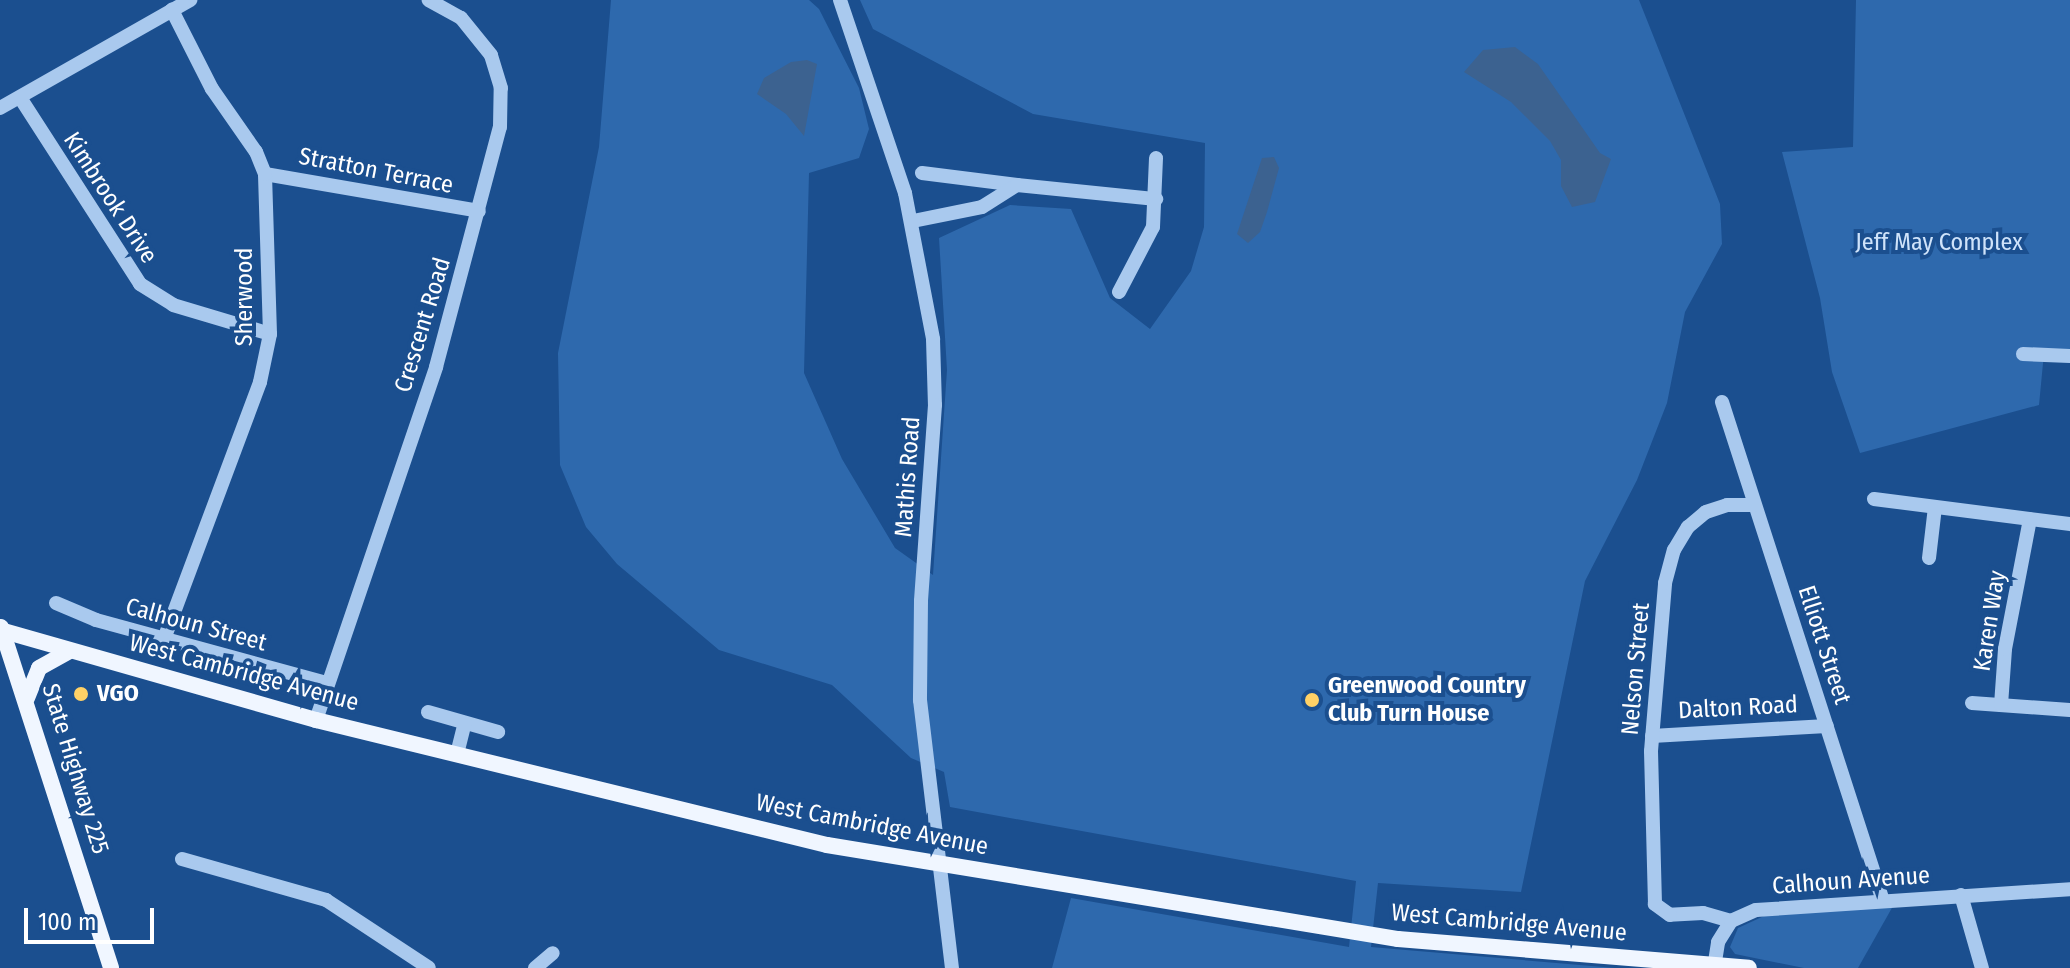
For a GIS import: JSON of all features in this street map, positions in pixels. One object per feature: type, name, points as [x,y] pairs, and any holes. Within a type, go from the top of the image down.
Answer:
[{"type":"main road","name":"West Cambridge Avenue","points":[[1,629],[316,720],[794,838],[1398,939],[1624,962],[1749,968]]},
{"type":"main road","name":"State Highway 225","points":[[1,629],[27,698],[111,968]]},
{"type":"main road","points":[[27,698],[39,668],[70,651]]},
{"type":"street","points":[[0,108],[21,99],[190,0]]},
{"type":"street","name":"Crescent Road","points":[[316,720],[436,367],[500,127],[499,79],[477,34],[429,0]]},
{"type":"street","name":"Mathis Road","points":[[840,0],[913,221],[935,368],[919,658],[937,863],[952,968]]},
{"type":"street","name":"Sherwood","points":[[164,639],[260,382],[270,334],[265,174],[256,152],[212,89],[172,10]]},
{"type":"street","name":"Kimbrook Drive","points":[[21,99],[140,284],[173,305],[270,334]]},
{"type":"street","points":[[1119,292],[1145,250],[1156,199],[1156,158]]},
{"type":"street","points":[[922,173],[1156,199]]},
{"type":"street","name":"Stratton Terrace","points":[[265,174],[479,211]]},
{"type":"street","points":[[913,221],[982,207],[1017,185]]},
{"type":"street","points":[[2023,354],[2070,356]]},
{"type":"street","name":"Elliott Street","points":[[1722,402],[1883,901]]},
{"type":"street","points":[[1874,499],[2070,524]]},
{"type":"street","name":"Nelson Street","points":[[1654,893],[1652,736],[1665,583],[1674,550],[1688,527],[1706,512],[1727,505],[1754,505]]},
{"type":"street","points":[[1929,558],[1935,507]]},
{"type":"street","name":"Karen Way","points":[[2030,519],[2005,649],[2001,705],[2070,710]]},
{"type":"street","name":"Calhoun Street","points":[[56,603],[164,639],[327,683]]},
{"type":"street","points":[[1972,703],[2001,705]]},
{"type":"street","points":[[428,712],[498,732]]},
{"type":"street","points":[[457,754],[465,723]]},
{"type":"street","name":"Dalton Road","points":[[1652,736],[1827,726]]},
{"type":"street","points":[[182,859],[326,900],[429,968]]},
{"type":"street","name":"Calhoun Avenue","points":[[1654,893],[1662,912],[1703,913],[1731,921],[1756,910],[2070,889]]},
{"type":"street","points":[[1963,895],[1982,968]]},
{"type":"street","points":[[1714,966],[1718,942],[1731,921]]},
{"type":"street","points":[[535,968],[553,953]]},
{"type":"green space","points":[[611,0],[809,0],[819,9],[859,88],[869,129],[859,158],[809,173],[804,373],[842,459],[895,548],[933,575],[947,370],[939,238],[1010,205],[1071,209],[1110,298],[1150,329],[1191,271],[1204,227],[1205,143],[1033,114],[873,29],[860,0],[1639,0],[1720,204],[1722,244],[1685,312],[1667,403],[1637,480],[1585,581],[1521,892],[1378,883],[1371,947],[1615,968],[1052,968],[1071,898],[1349,947],[1356,881],[950,807],[944,772],[911,758],[832,685],[719,650],[617,564],[586,527],[560,465],[558,353],[599,147]]},
{"type":"green space","name":"Jeff May Complex","points":[[1856,0],[2070,0],[2070,353],[2044,353],[2039,405],[1860,453],[1832,372],[1820,298],[1782,152],[1853,147]]},
{"type":"green space","points":[[1893,906],[1858,968],[1804,968],[1735,954],[1730,947],[1738,928],[1764,916]]},
{"type":"shaded area","points":[[1515,47],[1538,64],[1600,153],[1611,159],[1595,202],[1572,207],[1561,186],[1561,160],[1550,141],[1511,102],[1464,72],[1483,50]]},
{"type":"shaded area","points":[[807,60],[817,64],[804,136],[786,114],[757,94],[764,78],[791,62]]},
{"type":"shaded area","points":[[1274,157],[1279,168],[1267,212],[1260,232],[1248,243],[1237,234],[1262,158]]},
{"type":"place","name":"VGO","points":[[81,694]]},
{"type":"place","name":"Greenwood Country Club Turn House","points":[[1312,700]]}]
